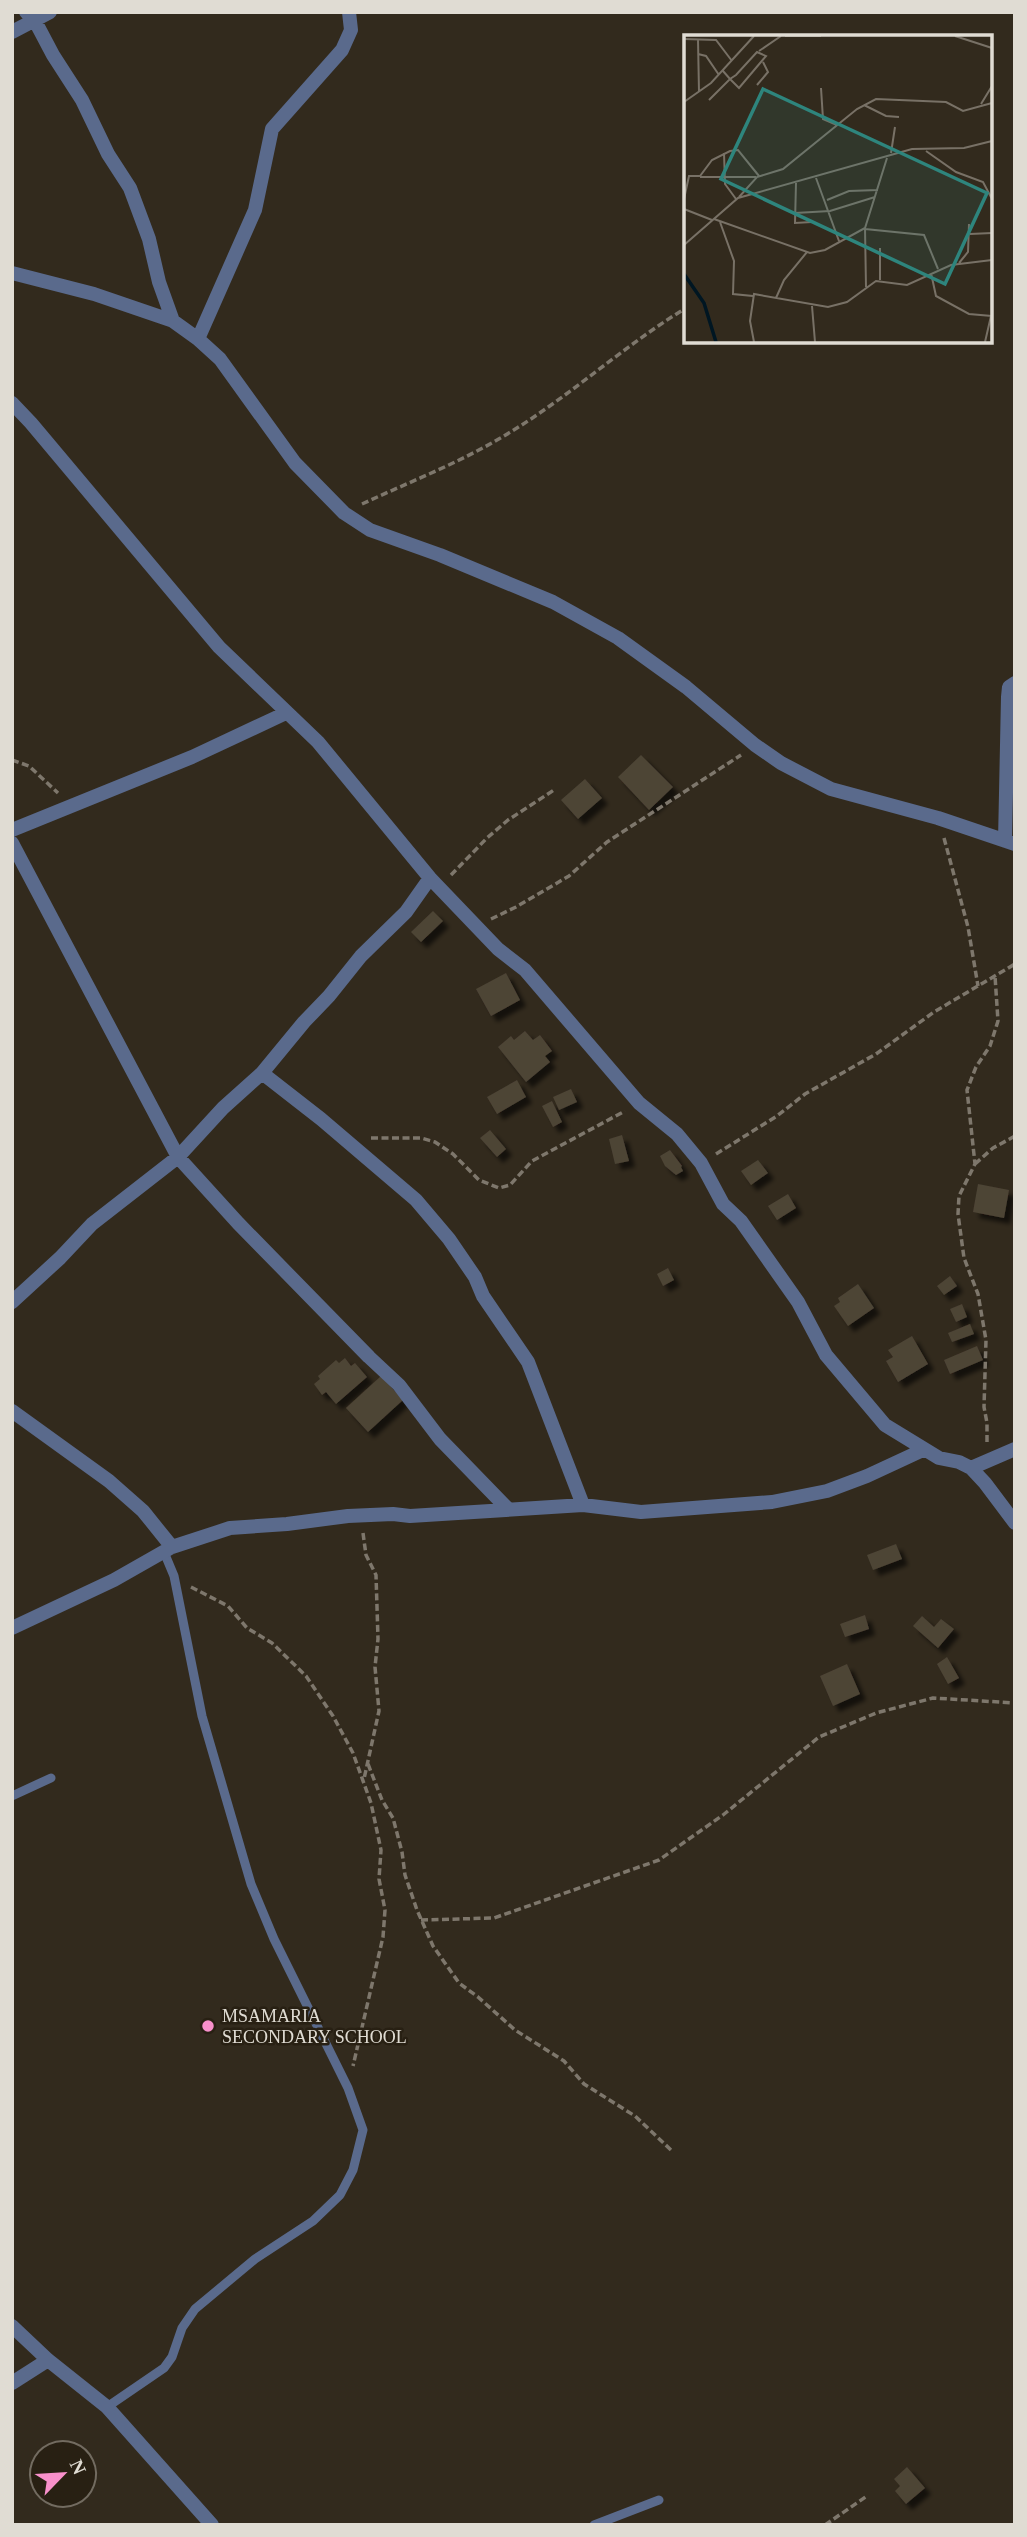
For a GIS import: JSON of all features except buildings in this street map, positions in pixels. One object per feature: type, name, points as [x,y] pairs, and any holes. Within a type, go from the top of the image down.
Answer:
[{"type":"street","points":[[12,32],[30,16],[50,12]]},
{"type":"street","points":[[198,339],[255,210],[272,129],[342,50],[351,30],[349,12]]},
{"type":"street","points":[[30,16],[82,100],[108,155],[130,188],[149,239],[159,282],[173,321]]},
{"type":"street","points":[[12,273],[94,294],[173,321],[220,359],[295,463],[344,513],[370,530],[440,555],[553,602],[618,638],[686,687],[755,745],[781,763],[831,789],[938,818],[1010,842],[1008,696],[1009,687],[1015,683]]},
{"type":"street","points":[[12,403],[31,422],[219,647],[318,742],[435,882],[498,949],[525,970],[639,1103],[677,1134],[701,1163],[723,1204],[741,1221],[798,1302],[826,1356],[884,1425],[939,1458],[959,1462],[971,1468],[1015,1523]]},
{"type":"street","points":[[12,830],[192,757],[286,713]]},
{"type":"street","points":[[12,843],[178,1157],[255,1241],[399,1385],[440,1439],[507,1508]]},
{"type":"street","points":[[12,1301],[60,1258],[92,1224],[178,1157],[223,1108],[262,1073],[361,956],[435,882]]},
{"type":"street","points":[[262,1073],[416,1200],[449,1239],[527,1363],[583,1505]]},
{"type":"street","points":[[12,1411],[109,1482],[143,1511],[162,1536],[168,1549]]},
{"type":"street","points":[[971,1468],[1015,1449]]},
{"type":"street","points":[[12,1628],[114,1580],[168,1549],[230,1528],[359,1516],[410,1516],[507,1508],[583,1505],[642,1512],[772,1502],[827,1491],[923,1450]]},
{"type":"street","points":[[12,2326],[48,2360],[107,2407],[212,2525]]},
{"type":"street","points":[[12,2383],[48,2360]]},
{"type":"lane","points":[[107,2407],[164,2368],[172,2357],[182,2328],[195,2309],[255,2259],[313,2221],[340,2195],[353,2170],[363,2130],[348,2088],[274,1939],[251,1884],[202,1716],[168,1549]]},
{"type":"lane","points":[[12,1796],[51,1778]]},
{"type":"lane","points":[[594,2525],[659,2500]]},
{"type":"path","points":[[344,513],[497,440],[684,309]]},
{"type":"path","points":[[476,926],[516,907],[569,876],[607,842],[755,745]]},
{"type":"path","points":[[12,760],[38,773],[69,805]]},
{"type":"path","points":[[435,882],[508,820],[554,790]]},
{"type":"path","points":[[938,818],[968,927],[978,986]]},
{"type":"path","points":[[701,1163],[806,1094],[876,1054],[934,1012],[1015,964]]},
{"type":"path","points":[[975,1164],[967,1090],[976,1067],[990,1046],[998,1021],[995,976]]},
{"type":"path","points":[[340,1135],[386,1140],[421,1138],[435,1142],[453,1154],[479,1180],[499,1188],[510,1185],[532,1161],[639,1103]]},
{"type":"path","points":[[987,1461],[987,1423],[984,1407],[986,1340],[978,1294],[964,1258],[958,1214],[960,1196],[975,1164],[993,1148],[1015,1136]]},
{"type":"path","points":[[359,1516],[366,1555],[376,1575],[378,1639],[375,1667],[379,1711],[363,1782]]},
{"type":"path","points":[[174,1576],[205,1596],[228,1606],[247,1628],[272,1643],[306,1676],[333,1716],[353,1753],[371,1803],[381,1850],[379,1879],[385,1910],[383,1937],[348,2088]]},
{"type":"path","points":[[421,1920],[494,1918],[659,1860],[723,1815],[819,1737],[876,1713],[933,1698],[1015,1703]]},
{"type":"path","points":[[368,1764],[382,1800],[393,1818],[405,1875],[421,1920],[433,1947],[459,1983],[515,2030],[564,2062],[584,2084],[635,2116],[671,2150]]},
{"type":"path","points":[[825,2525],[867,2496]]},
{"type":"place","name":"MSAMARIA SECONDARY SCHOOL","points":[[208,2026]]}]
